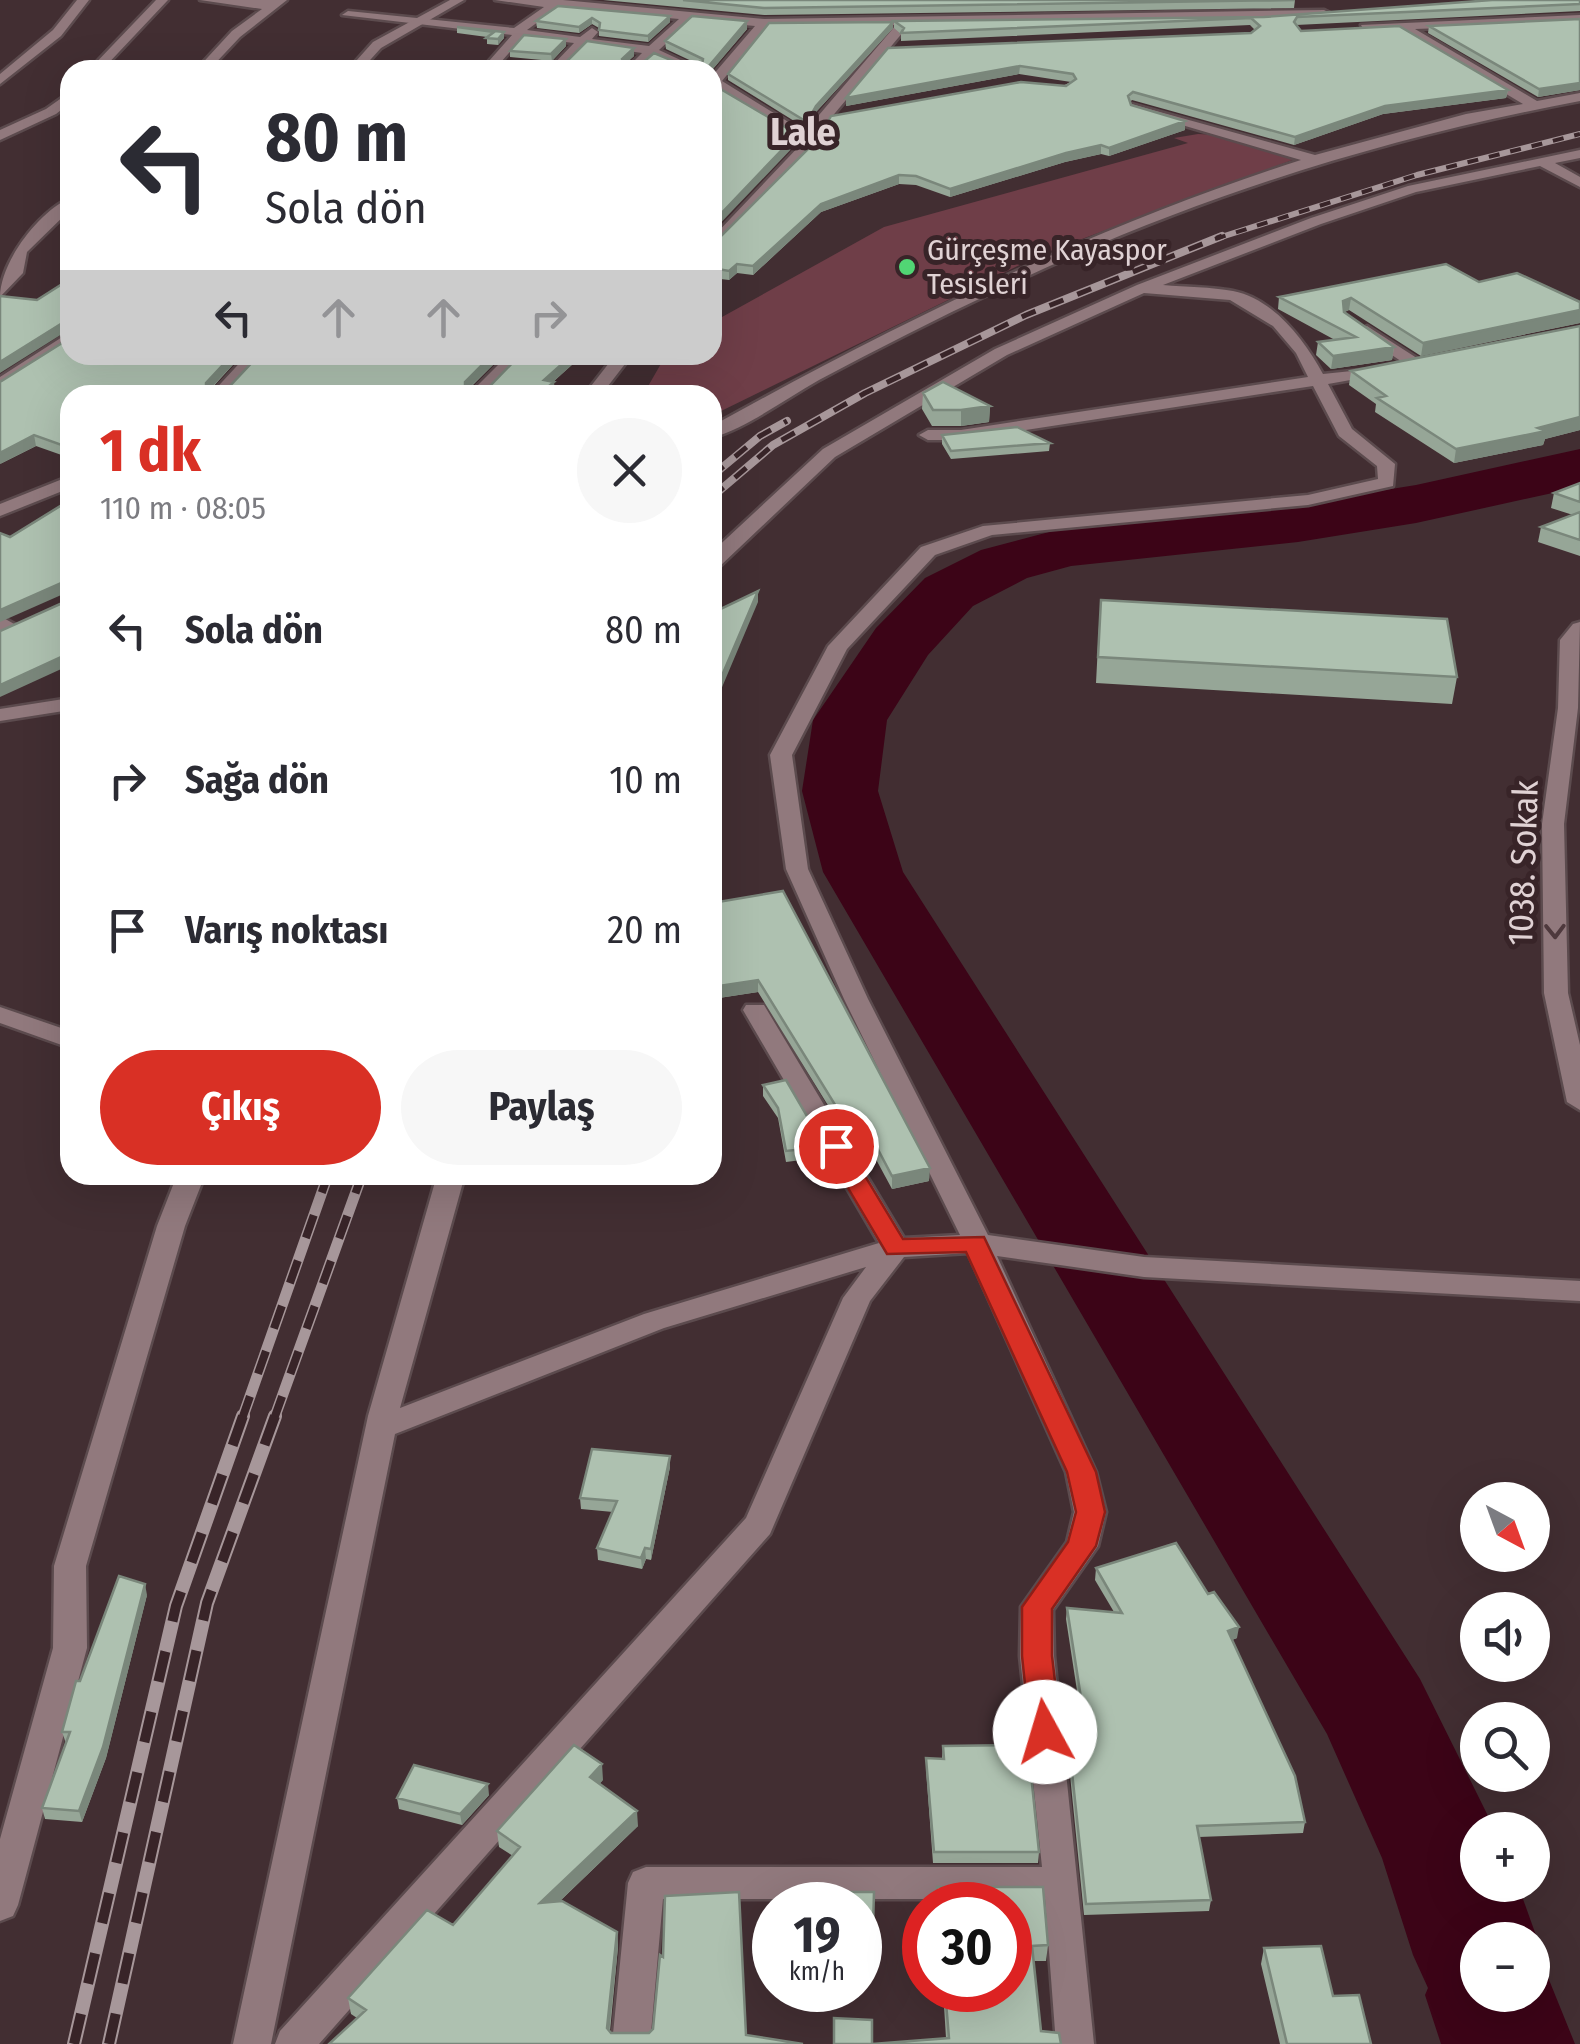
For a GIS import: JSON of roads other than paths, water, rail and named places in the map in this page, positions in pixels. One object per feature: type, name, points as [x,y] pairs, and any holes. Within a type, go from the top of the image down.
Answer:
[{"type":"street","points":[[0,80],[57,33],[83,0]]},
{"type":"street","points":[[105,60],[162,0]]},
{"type":"street","points":[[206,0],[276,3]]},
{"type":"street","points":[[364,60],[378,45],[414,22],[458,0]]},
{"type":"street","points":[[500,0],[558,2],[764,23],[829,16],[906,22],[1263,17],[1343,12]]},
{"type":"street","points":[[663,15],[675,0]]},
{"type":"street","points":[[495,60],[518,32],[558,2]]},
{"type":"street","points":[[211,60],[236,34],[276,3]]},
{"type":"street","points":[[1030,9],[1047,18]]},
{"type":"street","points":[[563,60],[619,10]]},
{"type":"street","points":[[348,16],[582,40],[649,50],[672,60]]},
{"type":"street","points":[[640,60],[688,17]]},
{"type":"street","points":[[1342,29],[1580,19]]},
{"type":"street","points":[[722,236],[811,141],[824,118],[906,22]]},
{"type":"street","points":[[722,72],[764,23]]},
{"type":"street","points":[[1402,26],[1533,104]]},
{"type":"street","points":[[884,50],[903,48]]},
{"type":"street","points":[[722,87],[811,141]]},
{"type":"street","points":[[722,427],[1051,257],[1314,159],[1388,137],[1580,97]]},
{"type":"street","points":[[0,136],[11,127],[54,112],[60,106]]},
{"type":"street","points":[[1136,107],[1314,159]]},
{"type":"street","points":[[824,118],[843,114]]},
{"type":"street","points":[[722,554],[829,453],[1000,352],[1142,288],[1316,221],[1413,190],[1580,154]]},
{"type":"street","points":[[1540,160],[1580,183]]},
{"type":"street","points":[[0,292],[15,272],[20,251],[60,212]]},
{"type":"street","points":[[1075,2044],[1037,1656],[1037,1607],[1082,1546],[1090,1512],[1082,1472],[946,1172],[856,999],[797,869],[782,756],[838,646],[928,551],[990,530],[1308,500],[1387,482],[1386,464],[1346,432],[1318,379],[1279,322],[1234,296],[1142,288]]},
{"type":"street","points":[[928,434],[980,432],[1426,363],[1350,319]]},
{"type":"street","points":[[0,384],[60,343]]},
{"type":"street","points":[[228,385],[246,365]]},
{"type":"street","points":[[486,385],[506,365]]},
{"type":"street","points":[[600,385],[616,365]]},
{"type":"street","points":[[0,511],[60,485]]},
{"type":"street","name":"1038. Sokak","points":[[1580,628],[1570,640],[1568,708],[1553,824],[1556,993],[1580,1102]]},
{"type":"street","points":[[0,715],[60,706]]},
{"type":"street","points":[[755,1010],[896,1248]]},
{"type":"street","points":[[0,1014],[60,1036]]},
{"type":"street","points":[[0,1905],[70,1648],[70,1566],[171,1226],[187,1185]]},
{"type":"street","points":[[252,2044],[381,1427],[449,1185]]},
{"type":"street","points":[[381,1427],[654,1321],[896,1248],[975,1243],[1144,1267],[1580,1291]]},
{"type":"street","points":[[294,2044],[758,1525],[857,1298],[896,1248]]},
{"type":"street","points":[[632,2044],[646,1883],[1062,1883]]},
{"type":"waterway","points":[[1467,1922],[1445,1858],[1378,1714],[863,872],[840,791],[850,720],[901,643],[949,592],[1004,564],[1068,547],[1298,523],[1416,504],[1580,468]]},
{"type":"waterway","points":[[1497,2012],[1508,2044]]},
{"type":"railway","points":[[1215,239],[1417,175],[1580,134]]},
{"type":"railway","points":[[722,488],[773,445],[865,393],[1026,315],[1222,236]]},
{"type":"railway","points":[[722,468],[760,436],[787,421]]},
{"type":"railway","points":[[242,1419],[324,1185]]},
{"type":"railway","points":[[274,1419],[358,1185]]},
{"type":"railway","points":[[74,2044],[176,1606],[243,1416]]},
{"type":"railway","points":[[109,2044],[207,1603],[275,1416]]},
{"type":"place","name":"Gürçeşme Kayaspor Tesisleri","points":[[907,267]]},
{"type":"district","name":"Lale","points":[[803,132]]}]
